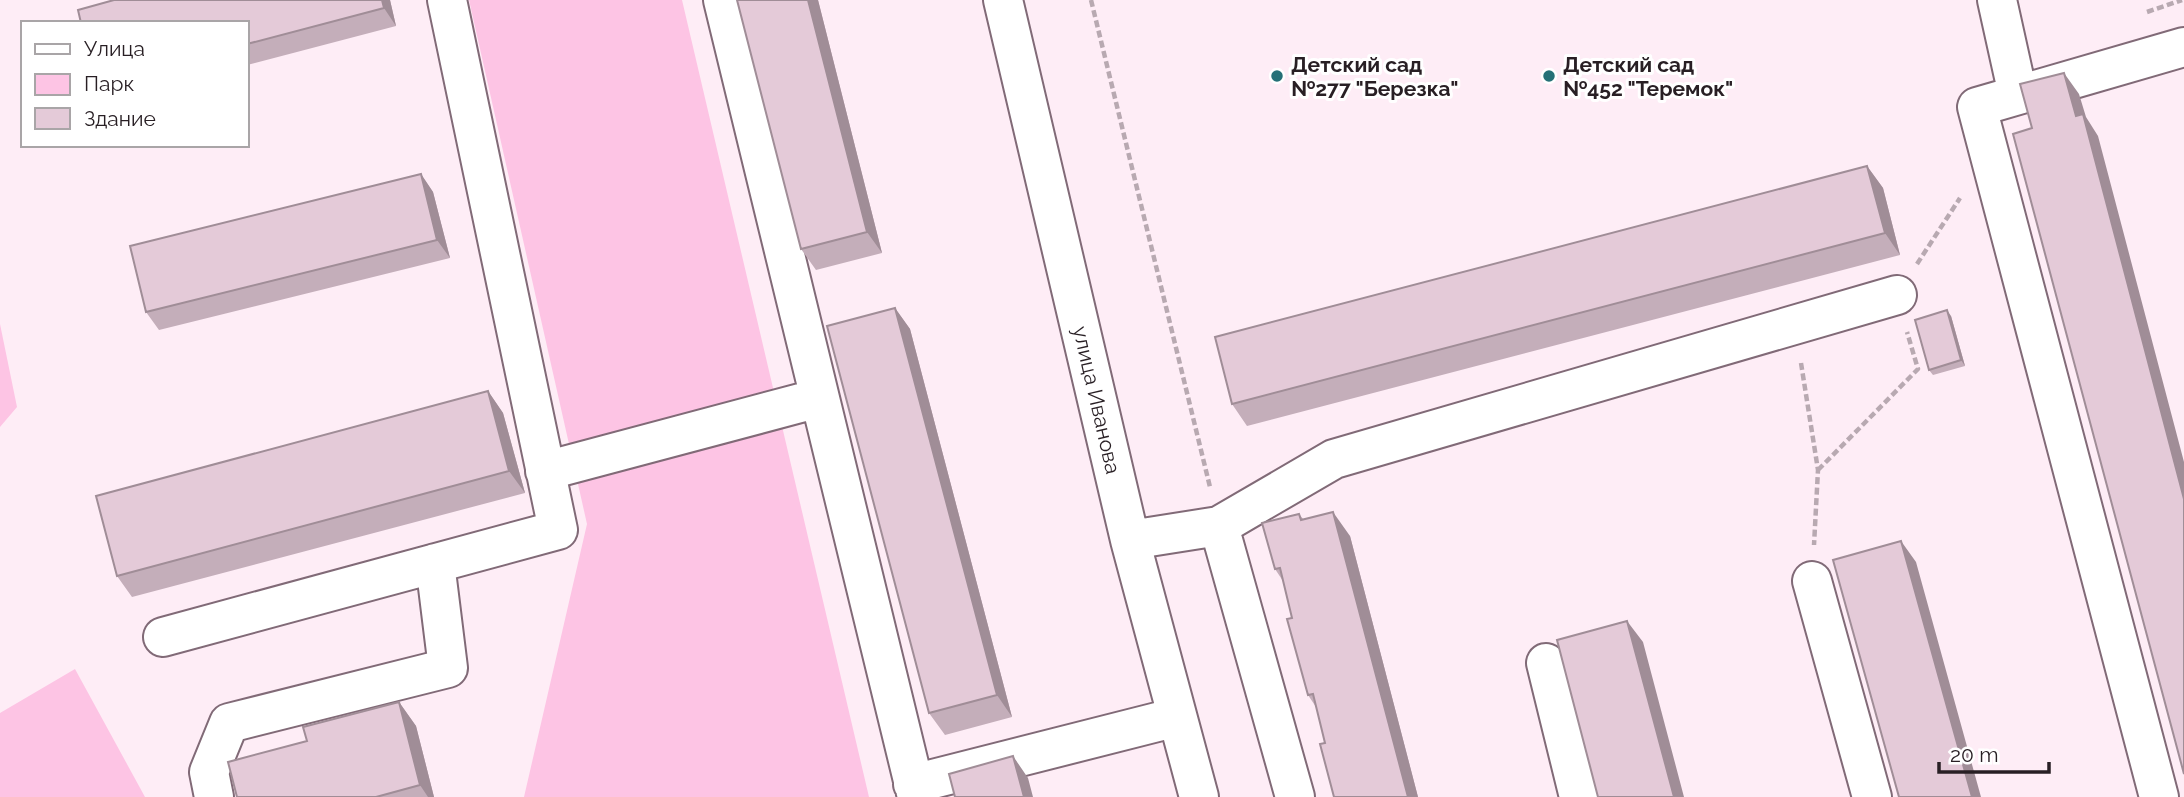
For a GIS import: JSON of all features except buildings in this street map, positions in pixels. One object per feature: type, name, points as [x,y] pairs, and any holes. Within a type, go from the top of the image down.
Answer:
[{"type":"street","points":[[163,637],[558,530],[447,0]]},
{"type":"street","points":[[723,0],[915,790],[1177,717]]},
{"type":"street","name":"улица Иванова","points":[[1003,0],[1129,540],[1199,797]]},
{"type":"street","points":[[1997,0],[2018,95]]},
{"type":"street","points":[[2159,797],[1977,107],[2184,47]]},
{"type":"street","points":[[1129,540],[1219,526],[1335,459],[1795,325],[1901,309]]},
{"type":"street","points":[[545,471],[819,398]]},
{"type":"street","points":[[1219,526],[1295,797]]},
{"type":"street","points":[[214,797],[209,772],[229,723],[448,668],[435,563]]},
{"type":"street","points":[[1812,581],[1872,797]]},
{"type":"street","points":[[1546,663],[1578,797]]},
{"type":"path","points":[[1091,0],[1219,526]]},
{"type":"path","points":[[2147,12],[2182,0]]},
{"type":"path","points":[[1818,470],[1918,369],[1901,309],[1989,153]]},
{"type":"path","points":[[1795,325],[1818,470],[1812,581]]},
{"type":"green space","points":[[469,0],[682,0],[869,797],[524,797],[587,524]]},
{"type":"green space","points":[[0,324],[17,407],[0,427]]},
{"type":"green space","points":[[75,669],[145,797],[0,797],[0,713]]},
{"type":"place","name":"Детский сад №277 \"Березка\"","points":[[1277,76]]},
{"type":"place","name":"Детский сад №452 \"Теремок\"","points":[[1549,76]]}]
